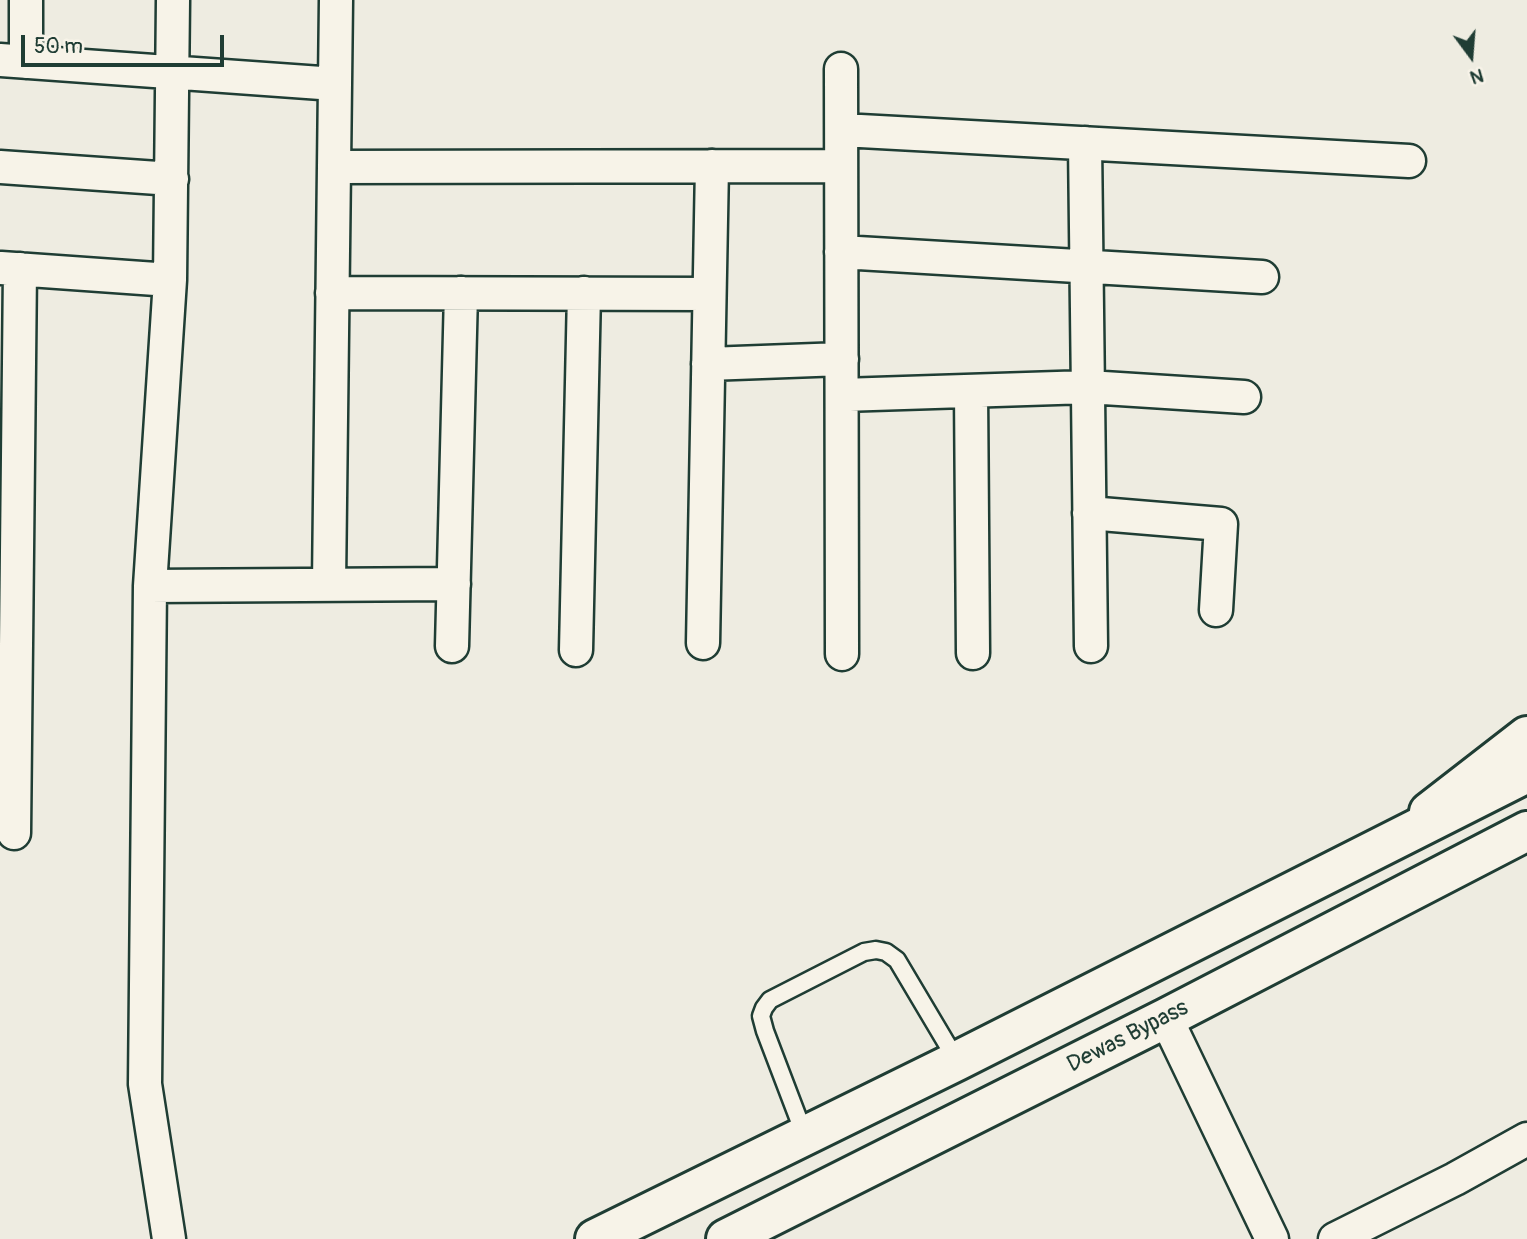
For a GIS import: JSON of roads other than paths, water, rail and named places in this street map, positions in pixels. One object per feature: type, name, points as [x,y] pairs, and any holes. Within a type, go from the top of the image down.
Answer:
[{"type":"main road","points":[[1392,841],[1527,736]]},
{"type":"main road","points":[[594,1239],[957,1061],[1527,773]]},
{"type":"main road","name":"Dewas Bypass","points":[[726,1239],[1166,1018],[1527,831]]},
{"type":"street","points":[[26,0],[13,61],[335,84]]},
{"type":"street","points":[[169,1239],[145,1084],[150,586],[170,279],[173,0]]},
{"type":"street","points":[[329,584],[335,0]]},
{"type":"street","points":[[841,69],[842,654]]},
{"type":"street","points":[[842,130],[1409,161]]},
{"type":"street","points":[[1085,144],[1091,646]]},
{"type":"street","points":[[703,643],[712,166]]},
{"type":"street","points":[[334,167],[841,166]]},
{"type":"street","points":[[0,167],[172,179]]},
{"type":"street","points":[[841,252],[1262,277]]},
{"type":"street","points":[[14,833],[7,736],[10,269],[170,279]]},
{"type":"street","points":[[332,293],[709,294]]},
{"type":"street","points":[[452,646],[461,293]]},
{"type":"street","points":[[576,650],[584,293]]},
{"type":"street","points":[[708,364],[842,359]]},
{"type":"street","points":[[842,395],[1088,387],[1244,397]]},
{"type":"street","points":[[971,391],[973,653]]},
{"type":"street","points":[[1089,513],[1221,524],[1216,610]]},
{"type":"street","points":[[150,586],[454,584]]},
{"type":"street","points":[[1166,1018],[1272,1239]]},
{"type":"street","points":[[1335,1239],[1455,1179],[1527,1139]]},
{"type":"lane","points":[[805,1136],[761,1016],[770,1000],[864,952],[886,952],[897,960],[957,1061]]}]
